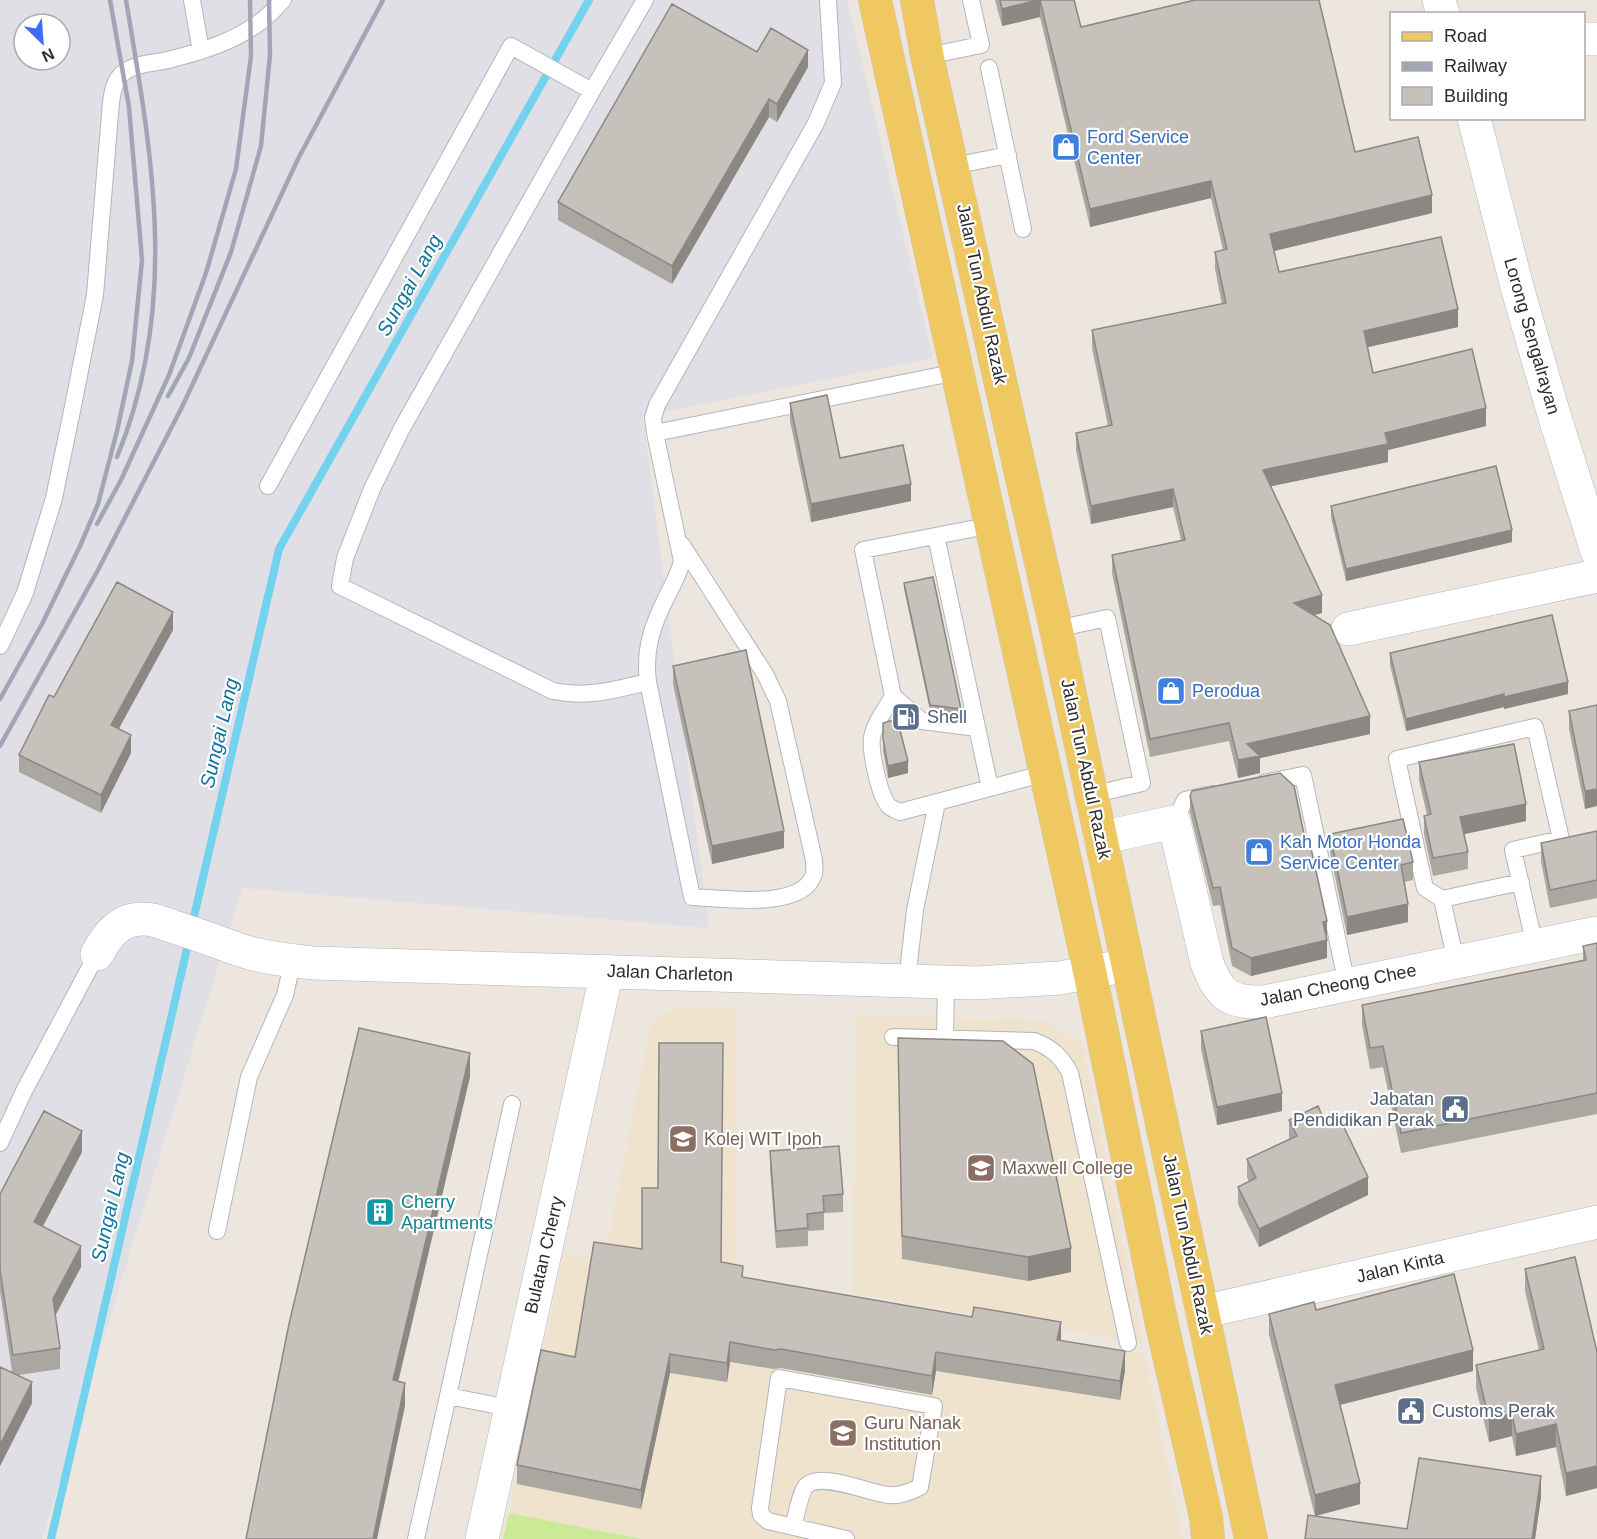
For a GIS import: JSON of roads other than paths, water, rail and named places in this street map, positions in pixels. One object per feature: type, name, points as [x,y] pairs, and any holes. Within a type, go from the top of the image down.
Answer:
[{"type":"main road","points":[[875,0],[1090,973],[1208,1539]]},
{"type":"main road","name":"Jalan Tun Abdul Razak","points":[[916,0],[1056,629],[1251,1539]]},
{"type":"main road","points":[[1143,1225],[1178,1294],[1191,1309],[1202,1312]]},
{"type":"main road","points":[[1201,1497],[1202,1458],[1182,1356],[1184,1332],[1191,1316],[1202,1312]]},
{"type":"street","name":"Lorong Sengalrayan","points":[[1475,120],[1517,287],[1597,551]]},
{"type":"street","points":[[1348,629],[1597,576]]},
{"type":"street","points":[[1101,838],[1174,822]]},
{"type":"street","name":"Jalan Cheong Chee","points":[[1174,822],[1207,963],[1214,981],[1225,994],[1243,1002],[1264,1002],[1597,933]]},
{"type":"street","name":"Jalan Charleton","points":[[97,954],[116,927],[128,921],[142,919],[215,939],[241,950],[313,963],[946,982],[1029,981],[1090,973],[1128,965]]},
{"type":"street","name":"Bulatan Cherry","points":[[482,1539],[607,971]]},
{"type":"street","name":"Jalan Kinta","points":[[1202,1312],[1597,1222]]},
{"type":"lane","points":[[192,0],[201,51]]},
{"type":"lane","points":[[0,645],[25,592],[54,498],[73,406],[95,295],[114,84],[123,74],[136,66],[201,51],[234,39],[262,22],[283,0]]},
{"type":"lane","points":[[645,0],[591,91],[400,430],[372,489],[345,558],[340,586],[553,691],[574,695],[599,693],[648,682]]},
{"type":"lane","points":[[678,538],[765,674],[778,701],[814,860],[814,875],[806,886],[779,899],[692,897],[648,682],[646,660],[650,638],[678,576],[682,561],[653,418],[657,405],[826,102],[832,82],[828,0]]},
{"type":"lane","points":[[927,56],[981,45],[971,0]]},
{"type":"lane","points":[[268,486],[511,46],[591,91]]},
{"type":"lane","points":[[989,68],[1023,229]]},
{"type":"lane","points":[[954,166],[1008,155]]},
{"type":"lane","points":[[655,433],[957,372]]},
{"type":"lane","points":[[977,728],[922,721],[893,696],[862,550],[992,525]]},
{"type":"lane","points":[[936,536],[990,789]]},
{"type":"lane","points":[[1056,629],[1107,618],[1142,783],[1091,795]]},
{"type":"lane","points":[[893,696],[876,725],[872,739],[873,754],[883,796],[889,807],[900,812],[1046,773]]},
{"type":"lane","points":[[1456,962],[1442,899],[1425,888],[1397,759],[1535,728],[1561,838],[1514,849],[1535,946]]},
{"type":"lane","points":[[1249,786],[1303,775],[1347,985]]},
{"type":"lane","points":[[1174,822],[1185,800],[1228,791]]},
{"type":"lane","points":[[907,981],[915,910],[937,803]]},
{"type":"lane","points":[[1442,899],[1521,882]]},
{"type":"lane","points":[[0,1143],[24,1090],[97,954]]},
{"type":"lane","points":[[217,1232],[249,1077],[285,995],[293,960]]},
{"type":"lane","points":[[945,1038],[946,982]]},
{"type":"lane","points":[[893,1037],[1034,1041],[1048,1046],[1062,1058],[1070,1073],[1128,1343]]},
{"type":"lane","points":[[416,1539],[512,1104]]},
{"type":"lane","points":[[793,1527],[804,1488],[811,1482],[822,1480],[888,1495],[905,1494],[920,1487],[934,1406],[779,1378],[760,1508],[761,1515],[768,1521],[793,1527],[846,1539]]},
{"type":"lane","points":[[448,1396],[510,1408]]},
{"type":"waterway","name":"Sungai Lang","points":[[192,925],[279,549],[589,0]]},
{"type":"waterway","name":"Sungai Lang","points":[[51,1539],[189,940]]},
{"type":"railway","points":[[0,699],[42,624],[98,504],[132,361],[142,260],[129,107],[110,0]]},
{"type":"railway","points":[[117,457],[137,400],[149,343],[154,286],[155,230],[151,173],[126,0]]},
{"type":"railway","points":[[97,524],[121,480],[169,375],[206,273],[236,169],[251,56],[250,0]]},
{"type":"railway","points":[[168,396],[189,358],[231,252],[261,146],[270,55],[269,0]]},
{"type":"railway","points":[[0,746],[98,570],[182,407],[298,159],[383,0]]},
{"type":"place","name":"Ford Service Center","points":[[1066,147]]},
{"type":"place","name":"Perodua","points":[[1171,691]]},
{"type":"place","name":"Shell","points":[[906,717]]},
{"type":"place","name":"Kah Motor Honda Service Center","points":[[1259,852]]},
{"type":"place","name":"Jabatan Pendidikan Perak","points":[[1455,1109]]},
{"type":"place","name":"Kolej WIT Ipoh","points":[[683,1139]]},
{"type":"place","name":"Maxwell College","points":[[981,1168]]},
{"type":"place","name":"Cherry Apartments","points":[[380,1212]]},
{"type":"place","name":"Customs Perak","points":[[1411,1411]]},
{"type":"place","name":"Guru Nanak Institution","points":[[843,1433]]}]
